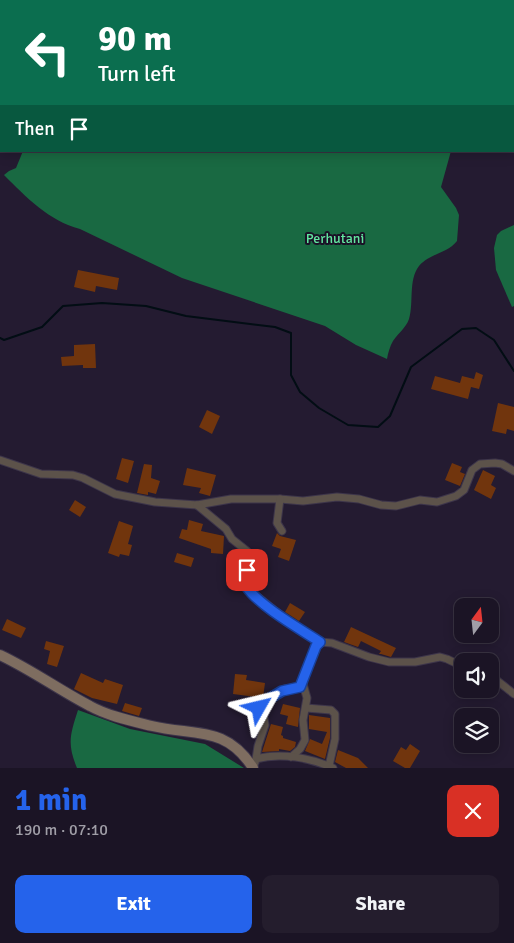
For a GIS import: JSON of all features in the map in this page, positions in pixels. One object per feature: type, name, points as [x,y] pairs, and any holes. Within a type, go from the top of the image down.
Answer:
[{"type":"street","points":[[0,460],[41,474],[73,474],[115,494],[155,502],[196,505],[231,499],[303,501],[337,497],[396,506],[420,500],[437,502],[461,493],[472,470],[480,464],[502,464],[514,471]]},
{"type":"street","points":[[280,499],[278,523],[282,531]]},
{"type":"street","points":[[196,505],[222,525],[232,539],[247,551],[246,582],[248,589],[285,619],[320,642],[332,643],[378,660],[415,662],[440,657],[454,662]]},
{"type":"street","points":[[255,763],[265,725],[264,718],[259,710],[260,706],[282,691],[299,688],[303,684],[316,646],[320,642]]},
{"type":"street","points":[[0,655],[99,710],[152,726],[196,731],[221,738],[240,750],[255,763]]},
{"type":"street","points":[[499,682],[514,694]]},
{"type":"street","points":[[291,757],[300,749],[305,740],[304,720],[307,694],[303,684]]},
{"type":"street","points":[[255,763],[270,756],[291,757],[312,764],[331,767],[336,739],[335,714],[331,710],[306,708]]},
{"type":"green space","name":"Perhutani","points":[[23,152],[451,152],[441,187],[459,215],[457,241],[448,249],[428,258],[419,266],[413,278],[409,319],[393,341],[387,359],[356,345],[325,326],[182,278],[58,220],[21,192],[4,175],[16,168]]},
{"type":"green space","points":[[514,225],[514,306],[512,307],[496,270],[494,248],[497,235]]},
{"type":"green space","points":[[78,710],[130,729],[205,744],[244,768],[77,768],[72,752],[71,739]]},
{"type":"building","points":[[78,270],[119,278],[117,290],[96,286],[95,292],[74,287]]},
{"type":"building","points":[[95,344],[96,368],[83,368],[83,365],[62,366],[61,357],[74,356],[74,345]]},
{"type":"building","points":[[476,372],[483,375],[479,389],[471,387],[468,399],[431,389],[435,376],[460,383],[462,376],[474,379]]},
{"type":"building","points":[[498,403],[514,407],[514,431],[507,429],[506,434],[492,431]]},
{"type":"building","points":[[207,410],[220,416],[212,434],[199,427]]},
{"type":"building","points":[[122,458],[134,461],[128,483],[116,479]]},
{"type":"building","points":[[452,463],[462,467],[460,472],[465,474],[460,486],[445,480]]},
{"type":"building","points":[[144,464],[152,465],[151,478],[160,481],[156,494],[148,492],[148,495],[137,493]]},
{"type":"building","points":[[187,468],[216,475],[210,496],[199,493],[201,488],[183,485]]},
{"type":"building","points":[[483,470],[495,476],[491,485],[496,488],[491,499],[474,490]]},
{"type":"building","points":[[75,500],[86,507],[80,517],[69,510]]},
{"type":"building","points":[[189,520],[203,524],[201,531],[224,536],[223,554],[211,553],[211,549],[179,538],[182,529],[187,530]]},
{"type":"building","points":[[119,521],[133,526],[128,544],[132,545],[129,556],[120,554],[119,557],[108,553]]},
{"type":"building","points":[[277,533],[280,536],[296,540],[289,561],[278,557],[281,549],[272,546]]},
{"type":"building","points":[[177,553],[194,558],[191,567],[174,562]]},
{"type":"building","points":[[290,603],[305,612],[299,621],[285,612]]},
{"type":"building","points":[[7,619],[26,628],[21,638],[2,630]]},
{"type":"building","points":[[351,627],[396,648],[391,657],[379,654],[381,651],[361,641],[358,647],[344,642]]},
{"type":"building","points":[[46,641],[64,646],[57,667],[47,664],[50,651],[44,649]]},
{"type":"building","points":[[81,673],[103,683],[105,679],[123,685],[117,704],[92,698],[74,689]]},
{"type":"building","points":[[235,674],[247,675],[246,680],[265,683],[263,698],[233,694]]},
{"type":"building","points":[[125,703],[142,708],[139,716],[122,711]]},
{"type":"building","points":[[283,704],[300,708],[298,727],[286,724],[288,716],[280,714]]},
{"type":"building","points":[[309,715],[330,718],[330,738],[325,759],[305,751],[310,739],[322,744],[327,732],[309,729]]},
{"type":"building","points":[[271,724],[283,727],[281,735],[283,738],[296,742],[295,747],[290,751],[279,749],[279,751],[262,752]]},
{"type":"building","points":[[410,744],[420,751],[410,768],[405,768],[393,761],[401,747],[406,750]]},
{"type":"building","points":[[338,750],[358,758],[368,768],[346,768],[335,762]]},
{"type":"waterway","points":[[0,338],[4,340],[42,327],[63,306],[102,303],[146,306],[186,316],[275,327],[291,333],[291,375],[300,392],[319,408],[348,425],[378,427],[390,416],[411,367],[462,329],[476,328],[494,340],[514,371]]},
{"type":"route","points":[[247,570],[246,586],[252,593],[285,619],[320,642],[316,646],[303,684],[300,687],[285,689],[262,703],[259,708]]}]
